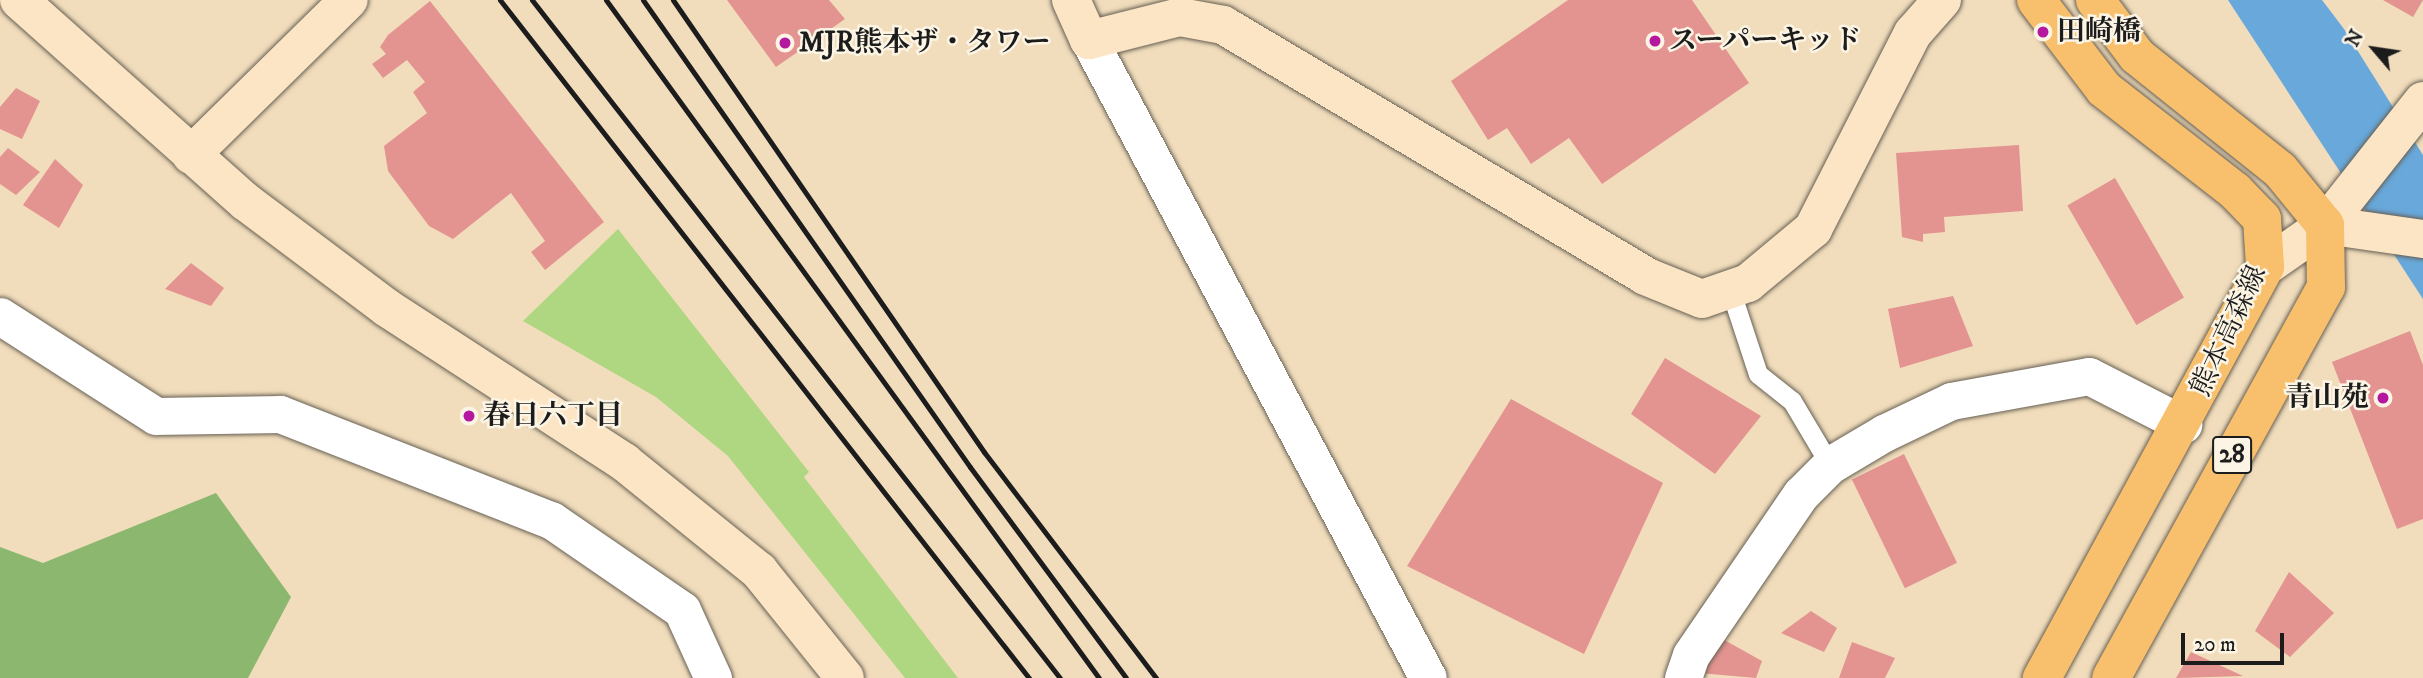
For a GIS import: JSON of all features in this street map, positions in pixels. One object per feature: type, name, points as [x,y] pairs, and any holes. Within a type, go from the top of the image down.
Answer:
[{"type":"main road","name":"熊本高森線","points":[[2036,0],[2104,89],[2235,191],[2262,219],[2266,267],[2183,424],[2042,678]]},
{"type":"main road","points":[[2095,0],[2137,56],[2340,219]]},
{"type":"main road","name":"熊本高森線","points":[[2111,678],[2326,287],[2340,219]]},
{"type":"street","points":[[19,0],[191,155],[387,308],[634,470],[758,571],[845,678]]},
{"type":"street","points":[[191,155],[349,0]]},
{"type":"street","points":[[1071,0],[1089,40],[1428,678]]},
{"type":"street","points":[[1089,40],[1180,17],[1223,25],[1645,276],[1702,299],[1748,284],[1812,229],[1913,33],[1942,0]]},
{"type":"street","points":[[2266,267],[2340,219],[2423,101]]},
{"type":"street","points":[[2340,219],[2423,239]]},
{"type":"street","points":[[0,316],[156,416],[280,414],[551,520],[682,610],[713,678]]},
{"type":"street","points":[[1683,678],[1691,655],[1801,494],[1830,465],[1951,401],[2089,376],[2183,424]]},
{"type":"lane","points":[[1730,289],[1758,374],[1792,401],[1830,465]]},
{"type":"green space","points":[[618,229],[809,472],[804,477],[958,678],[905,678],[728,456],[656,397],[523,321]]},
{"type":"green space","points":[[216,493],[291,597],[248,678],[0,678],[0,547],[43,563]]},
{"type":"water","points":[[2228,0],[2322,0],[2344,29],[2423,155],[2423,299]]},
{"type":"building","name":"MJR熊本ザ・タワー","points":[[727,0],[829,0],[845,19],[776,67]]},
{"type":"building","points":[[1568,0],[1692,0],[1749,83],[1602,184],[1569,138],[1531,164],[1507,128],[1488,140],[1451,81]]},
{"type":"building","points":[[2383,0],[2423,0],[2413,17]]},
{"type":"building","points":[[430,1],[604,222],[545,270],[531,252],[545,241],[511,193],[453,239],[429,226],[388,171],[384,146],[427,113],[413,92],[425,82],[407,60],[383,78],[372,64],[386,54],[380,47],[388,35]]},
{"type":"building","points":[[16,88],[40,101],[22,139],[0,129],[0,107]]},
{"type":"building","points":[[2019,145],[2023,211],[1944,217],[1945,232],[1923,234],[1923,242],[1902,237],[1896,153]]},
{"type":"building","points":[[8,148],[40,172],[16,195],[0,184],[0,157]]},
{"type":"building","points":[[55,159],[83,185],[59,228],[23,205]]},
{"type":"building","points":[[2115,178],[2184,298],[2136,325],[2067,206]]},
{"type":"building","points":[[191,263],[224,288],[211,306],[165,289]]},
{"type":"building","points":[[1953,296],[1973,346],[1900,368],[1888,309]]},
{"type":"building","points":[[2410,331],[2423,365],[2423,519],[2397,529],[2332,362]]},
{"type":"building","points":[[1665,358],[1761,416],[1715,474],[1631,414]]},
{"type":"building","points":[[1511,399],[1663,483],[1584,654],[1407,566]]},
{"type":"building","points":[[1904,454],[1957,563],[1905,588],[1852,479]]},
{"type":"building","points":[[2289,572],[2334,613],[2290,657],[2255,631]]},
{"type":"building","points":[[1811,611],[1837,628],[1824,652],[1781,633]]},
{"type":"building","points":[[1719,637],[1762,661],[1756,678],[1699,673]]},
{"type":"building","points":[[1852,642],[1895,658],[1885,678],[1839,678]]},
{"type":"building","points":[[2191,652],[2243,676],[2176,678]]},
{"type":"railway","points":[[500,0],[1029,678]]},
{"type":"railway","points":[[532,0],[1060,678]]},
{"type":"railway","points":[[606,0],[1099,678]]},
{"type":"railway","points":[[643,0],[970,467],[1126,678]]},
{"type":"railway","points":[[673,0],[984,452],[1156,678]]},
{"type":"place","name":"田崎橋","points":[[2043,32]]},
{"type":"place","name":"スーパーキッド","points":[[1655,41]]},
{"type":"place","name":"MJR熊本ザ・タワー","points":[[785,43]]},
{"type":"place","name":"青山苑","points":[[2383,398]]},
{"type":"place","name":"春日六丁目","points":[[469,416]]}]
